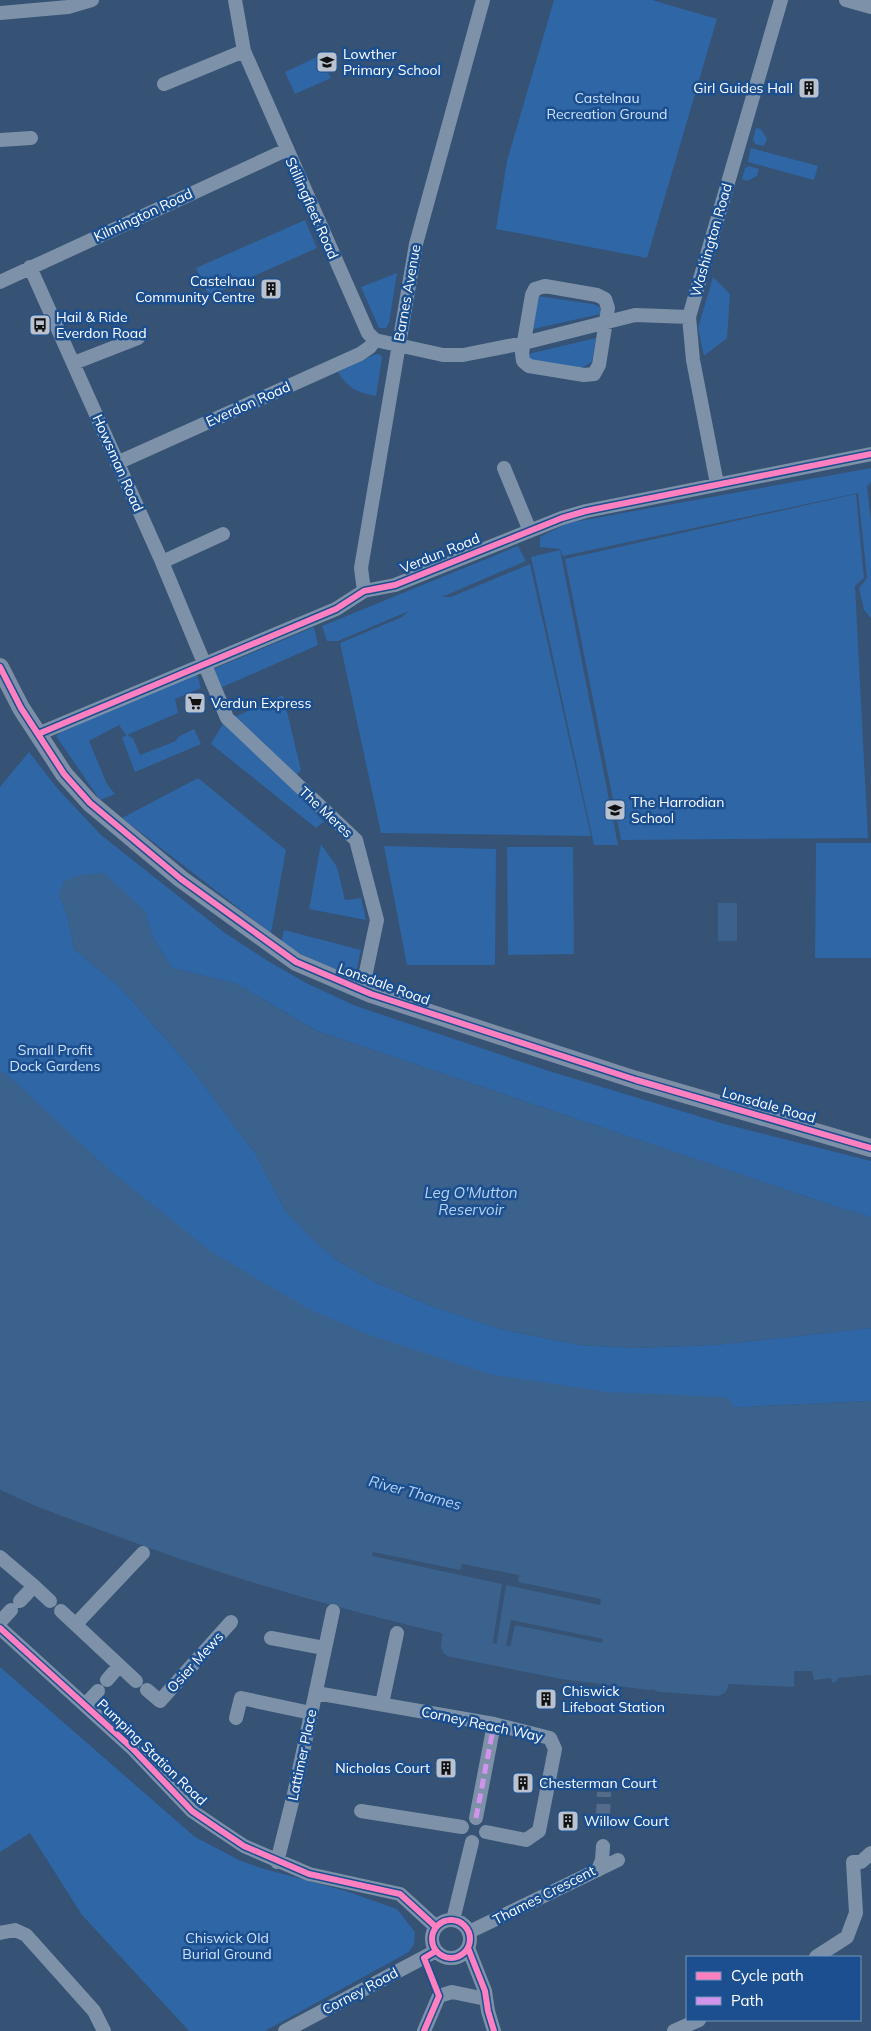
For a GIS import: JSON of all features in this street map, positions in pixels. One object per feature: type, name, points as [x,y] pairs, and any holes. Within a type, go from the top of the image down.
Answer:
[{"type":"main road","name":"Lonsdale Road","points":[[0,667],[38,734],[64,774],[90,803],[181,879],[296,962],[362,991],[636,1080],[871,1148]]},
{"type":"street","points":[[0,13],[68,6],[92,0]]},
{"type":"street","name":"Stillingfleet Road","points":[[235,0],[244,51],[368,333],[374,340]]},
{"type":"street","name":"Barnes Avenue","points":[[364,591],[360,568],[397,345],[421,219],[483,0]]},
{"type":"street","name":"Washington Road","points":[[718,484],[691,344],[689,317],[781,0]]},
{"type":"street","points":[[846,0],[871,8]]},
{"type":"street","points":[[164,84],[244,51]]},
{"type":"street","points":[[0,140],[31,138]]},
{"type":"street","name":"Kilmington Road","points":[[1,278],[30,267],[286,150]]},
{"type":"street","name":"Howsman Road","points":[[30,267],[206,663]]},
{"type":"street","points":[[545,286],[597,295],[605,299],[608,308],[606,322],[599,365],[594,374],[584,375],[530,366],[523,361],[524,343],[532,295],[535,289],[545,286]]},
{"type":"street","points":[[374,340],[453,356],[524,343],[635,315],[689,317]]},
{"type":"street","points":[[74,363],[138,338]]},
{"type":"street","name":"Everdon Road","points":[[117,463],[360,354],[370,347],[374,340]]},
{"type":"street","name":"Verdun Road","points":[[38,734],[336,610],[364,591],[395,585],[586,511],[871,454]]},
{"type":"street","points":[[504,468],[530,532]]},
{"type":"street","points":[[162,562],[223,534]]},
{"type":"street","name":"The Meres","points":[[206,663],[213,687],[227,718],[356,840],[377,920],[362,991]]},
{"type":"street","points":[[76,1624],[143,1553]]},
{"type":"street","points":[[0,1557],[76,1624],[119,1666],[85,1705]]},
{"type":"street","points":[[0,1622],[34,1586]]},
{"type":"street","name":"Lattimer Place","points":[[276,1862],[294,1794],[333,1611]]},
{"type":"street","name":"Osier Mews","points":[[119,1666],[160,1701],[231,1622]]},
{"type":"street","name":"Pumping Station Road","points":[[0,1628],[132,1748],[192,1810],[244,1846],[276,1862],[309,1874],[400,1894],[436,1927]]},
{"type":"street","points":[[382,1704],[397,1634]]},
{"type":"street","points":[[271,1638],[324,1648]]},
{"type":"street","name":"Corney Reach Way","points":[[316,1693],[494,1724],[550,1738],[555,1749],[539,1831],[526,1840],[486,1832]]},
{"type":"street","points":[[236,1718],[241,1698],[311,1713]]},
{"type":"street","points":[[476,1818],[494,1724]]},
{"type":"street","points":[[360,1811],[462,1827]]},
{"type":"street","points":[[476,1818],[483,1821],[486,1832],[480,1841],[472,1842],[464,1836],[462,1827],[469,1819],[476,1818]]},
{"type":"street","points":[[454,1920],[472,1842]]},
{"type":"street","name":"Thames Crescent","points":[[469,1932],[598,1870],[602,1860],[603,1846]]},
{"type":"street","points":[[818,1956],[847,1937],[856,1913],[853,1862],[861,1862],[871,1853]]},
{"type":"street","points":[[598,1870],[618,1860]]},
{"type":"street","points":[[468,1948],[458,1957],[446,1958],[436,1951],[432,1939],[436,1927],[447,1920],[454,1920],[460,1922],[469,1932],[468,1948],[486,1991],[484,2001]]},
{"type":"street","points":[[0,1933],[15,1930],[26,1935],[94,2012],[104,2031]]},
{"type":"street","name":"Corney Road","points":[[285,2031],[436,1951]]},
{"type":"street","points":[[458,1957],[473,1978],[484,2001],[494,2031]]},
{"type":"street","points":[[424,2031],[439,1996],[458,1993],[468,1986],[473,1978]]},
{"type":"street","points":[[458,1993],[484,2001]]},
{"type":"street","points":[[674,2031],[697,2021]]},
{"type":"green space","name":"Castelnau Recreation Ground","points":[[554,0],[652,0],[717,19],[647,258],[496,229],[507,161]]},
{"type":"green space","points":[[319,56],[331,78],[295,94],[285,72]]},
{"type":"green space","points":[[756,128],[761,129],[767,139],[764,146],[755,144],[753,139]]},
{"type":"green space","points":[[751,148],[818,166],[814,180],[748,162]]},
{"type":"green space","points":[[749,166],[759,169],[757,176],[747,181],[742,179],[745,168]]},
{"type":"green space","points":[[305,220],[317,248],[209,296],[196,268]]},
{"type":"green space","points":[[397,273],[389,323],[386,328],[379,328],[361,287]]},
{"type":"green space","points":[[713,277],[730,294],[727,338],[704,356],[698,328]]},
{"type":"green space","points":[[537,296],[593,304],[600,307],[600,314],[529,330]]},
{"type":"green space","points":[[596,338],[592,362],[580,369],[531,361],[528,358],[528,354]]},
{"type":"green space","points":[[376,354],[381,355],[382,358],[376,396],[349,386],[338,372]]},
{"type":"green space","points":[[871,468],[871,482],[867,486],[871,521],[871,618],[864,610],[859,588],[867,578],[858,493],[563,556],[560,549],[540,547],[540,537],[568,523]]},
{"type":"green space","points":[[856,494],[864,578],[855,586],[868,838],[621,840],[565,559]]},
{"type":"green space","points":[[518,546],[526,561],[442,597],[451,597],[530,564],[591,836],[381,833],[340,643],[402,617],[409,611],[338,641],[327,641],[322,626]]},
{"type":"green space","points":[[560,550],[618,845],[594,845],[531,557]]},
{"type":"green space","points":[[314,627],[318,645],[218,689],[211,670]]},
{"type":"green space","points":[[197,674],[201,688],[175,699],[178,713],[127,735],[133,738],[140,755],[176,741],[178,737],[194,729],[201,744],[135,772],[122,738],[126,735],[119,725],[89,741],[107,784],[115,794],[100,800],[56,736],[64,729]]},
{"type":"green space","points":[[283,695],[301,770],[289,784],[324,822],[316,828],[211,744],[224,722]]},
{"type":"green space","name":"Small Profit Dock Gardens","points":[[29,752],[57,788],[101,835],[225,933],[306,983],[356,1006],[549,1071],[721,1123],[871,1161],[871,1217],[317,1031],[237,984],[172,968],[152,936],[145,911],[59,895],[68,918],[74,949],[120,987],[187,1063],[255,1153],[285,1210],[335,1259],[375,1282],[431,1306],[501,1329],[580,1345],[633,1348],[715,1345],[871,1328],[871,1401],[722,1408],[606,1403],[487,1385],[365,1345],[304,1319],[204,1260],[102,1178],[0,1083],[0,787]]},
{"type":"green space","points":[[198,778],[286,850],[271,933],[122,818]]},
{"type":"green space","points":[[816,843],[871,843],[871,958],[815,958]]},
{"type":"green space","points":[[321,844],[337,867],[345,900],[361,898],[366,920],[309,909]]},
{"type":"green space","points":[[384,846],[496,849],[495,965],[407,965]]},
{"type":"green space","points":[[507,847],[573,847],[574,954],[508,955]]},
{"type":"green space","points":[[284,930],[361,950],[355,977],[350,978],[281,944]]},
{"type":"green space","name":"Chiswick Old Burial Ground","points":[[0,1667],[195,1837],[241,1861],[346,1891],[397,1909],[415,1932],[414,1944],[409,1952],[265,2031],[189,2031],[82,1915],[30,1833],[0,1852]]},
{"type":"water","name":"Leg O'Mutton Reservoir","points":[[104,873],[145,911],[152,936],[172,968],[237,984],[317,1031],[871,1217],[871,1328],[715,1345],[633,1348],[580,1345],[501,1329],[431,1306],[375,1282],[335,1259],[310,1237],[285,1210],[255,1153],[187,1063],[120,987],[74,949],[68,918],[59,895],[64,881],[79,875]]},
{"type":"water","points":[[718,903],[737,903],[737,941],[718,941]]},
{"type":"water","name":"River Thames","points":[[0,1083],[102,1178],[204,1260],[304,1319],[365,1345],[487,1385],[606,1403],[722,1408],[871,1401],[871,1675],[838,1678],[836,1682],[832,1683],[831,1678],[814,1680],[812,1671],[794,1671],[794,1687],[661,1681],[662,1666],[652,1665],[650,1679],[562,1668],[452,1646],[455,1625],[326,1593],[242,1568],[57,1503],[0,1477]]},
{"type":"pier","points":[[373,1552],[460,1570],[462,1564],[519,1575],[518,1582],[601,1599],[600,1605],[506,1585],[495,1654],[491,1653],[502,1584],[372,1556]]},
{"type":"pier","points":[[511,1620],[603,1639],[602,1643],[515,1625],[508,1657],[504,1656]]},
{"type":"waterway","points":[[0,1083],[102,1178],[204,1260],[304,1319],[365,1345],[487,1385],[606,1403],[722,1408],[731,1437]]},
{"type":"waterway","points":[[0,1477],[56,1502],[155,1539],[240,1567],[368,1604],[455,1625],[452,1646],[562,1668],[650,1679],[652,1665],[663,1666],[661,1681],[717,1685],[717,1658]]},
{"type":"tunnel","points":[[603,1818],[604,1792]]},
{"type":"marked path","points":[[476,1818],[494,1724]]},
{"type":"cycle path","points":[[38,734],[336,609],[364,591],[395,585],[562,518],[586,511],[871,454]]},
{"type":"cycle path","points":[[0,667],[21,708],[64,774],[90,803],[181,879],[296,962],[371,994],[636,1080],[871,1148]]},
{"type":"cycle path","points":[[0,1628],[132,1748],[192,1811],[244,1846],[309,1874],[400,1894],[436,1927]]},
{"type":"cycle path","points":[[451,1920],[465,1925],[470,1939],[465,1953],[451,1958],[437,1953],[432,1939],[437,1925],[451,1920]]},
{"type":"cycle path","points":[[468,1948],[485,1991],[494,2031]]},
{"type":"cycle path","points":[[424,2031],[439,1996],[424,1958],[436,1951]]},
{"type":"place","name":"Lowther Primary School","points":[[327,62]]},
{"type":"place","name":"Girl Guides Hall","points":[[809,88]]},
{"type":"place","name":"Castelnau Community Centre","points":[[271,289]]},
{"type":"place","name":"Hail & Ride Everdon Road","points":[[40,325]]},
{"type":"place","name":"Verdun Express","points":[[195,703]]},
{"type":"place","name":"The Harrodian School","points":[[615,810]]},
{"type":"place","name":"Chiswick Lifeboat Station","points":[[546,1699]]},
{"type":"place","name":"Nicholas Court","points":[[446,1768]]},
{"type":"place","name":"Chesterman Court","points":[[523,1783]]},
{"type":"place","name":"Willow Court","points":[[568,1821]]}]
